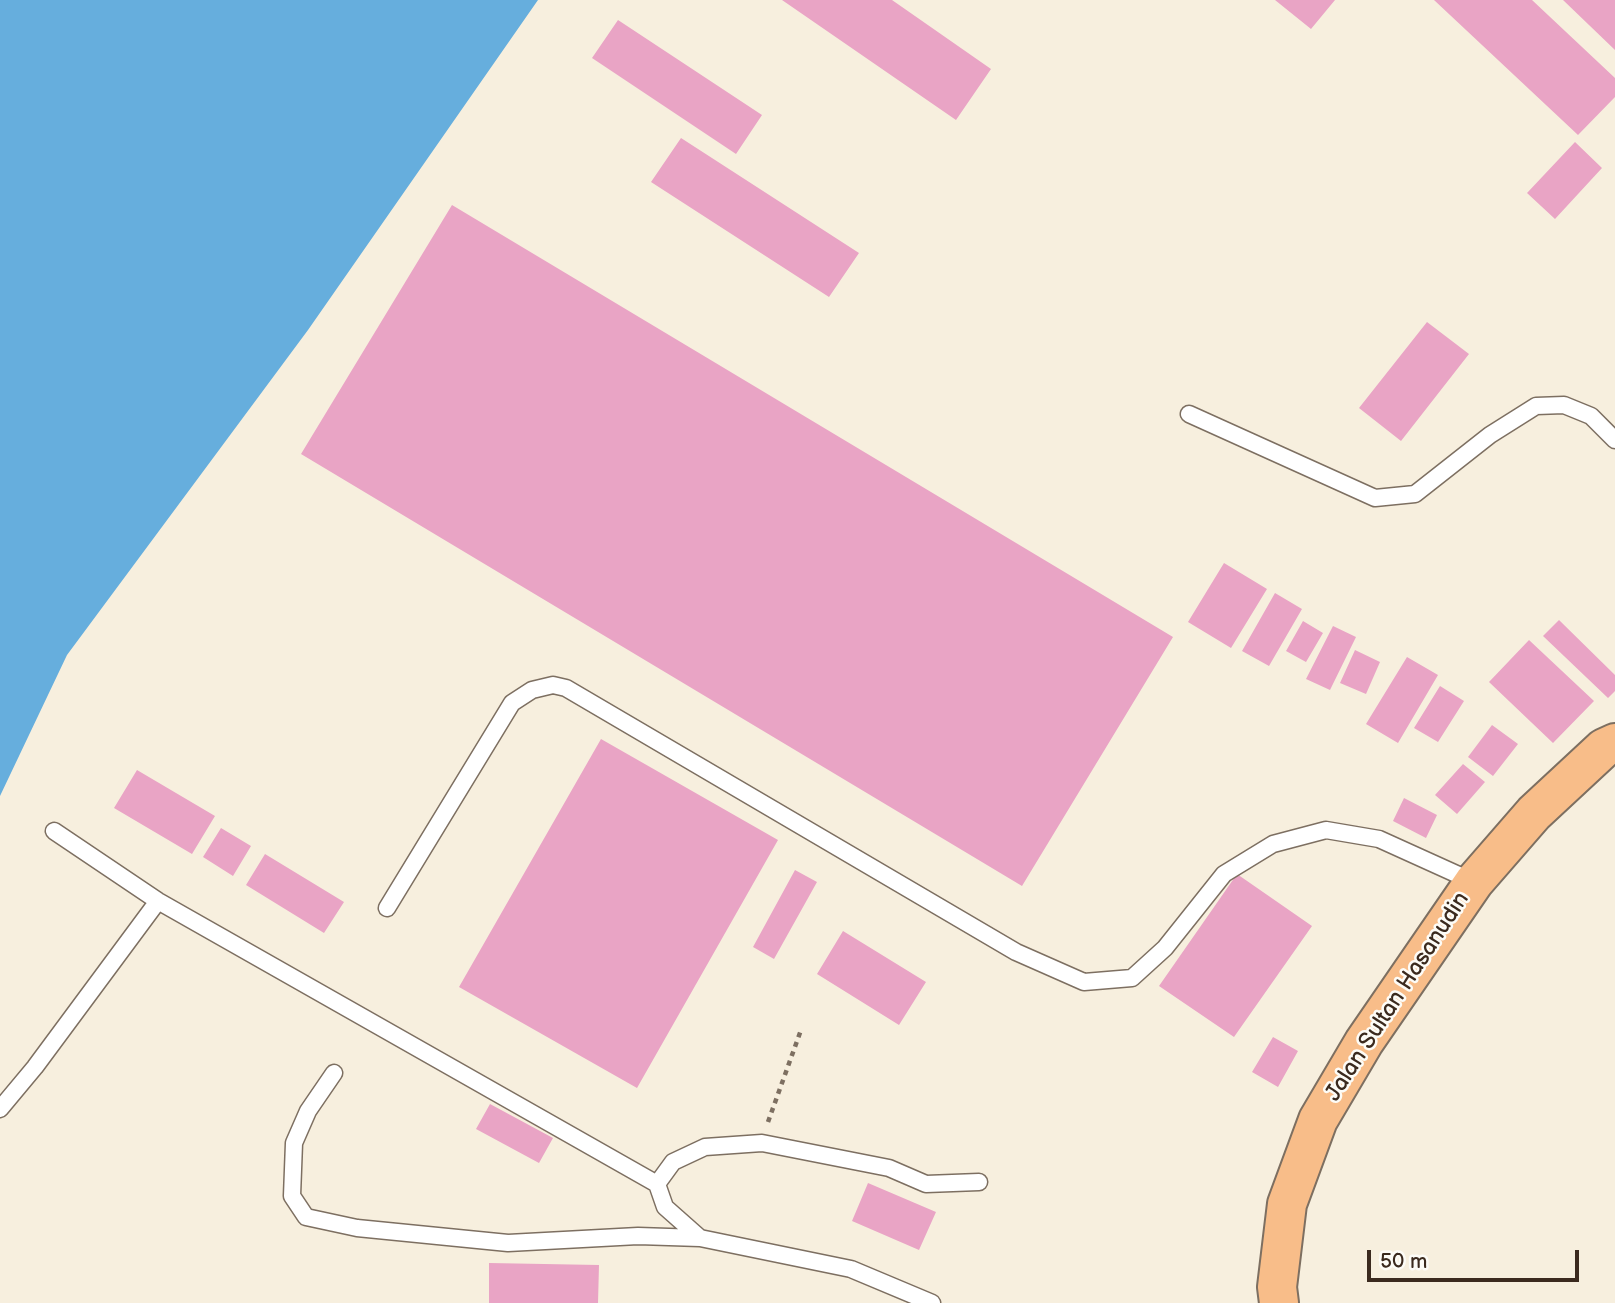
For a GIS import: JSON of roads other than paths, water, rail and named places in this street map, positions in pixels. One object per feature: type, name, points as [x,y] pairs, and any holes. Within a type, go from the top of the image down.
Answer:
[{"type":"main road","name":"Jalan Sultan Hasanudin","points":[[1279,1303],[1277,1287],[1287,1204],[1318,1121],[1364,1042],[1474,882],[1534,813],[1604,748],[1615,743]]},
{"type":"lane","points":[[1189,414],[1375,498],[1415,494],[1490,435],[1536,406],[1564,405],[1591,416],[1615,439]]},
{"type":"lane","points":[[387,908],[512,703],[532,690],[553,685],[566,688],[1016,952],[1084,982],[1132,978],[1165,948],[1224,874],[1273,844],[1326,830],[1379,839],[1474,882]]},
{"type":"lane","points":[[54,831],[158,901],[657,1184],[665,1206],[700,1238]]},
{"type":"lane","points":[[0,1109],[35,1067],[158,901]]},
{"type":"lane","points":[[334,1073],[308,1111],[294,1143],[292,1196],[306,1217],[357,1228],[508,1243],[638,1236],[700,1238],[851,1269],[932,1303]]},
{"type":"lane","points":[[657,1184],[673,1162],[705,1147],[762,1143],[889,1168],[926,1184],[979,1182]]},
{"type":"water","points":[[0,0],[538,0],[308,330],[67,655],[0,796]]}]
